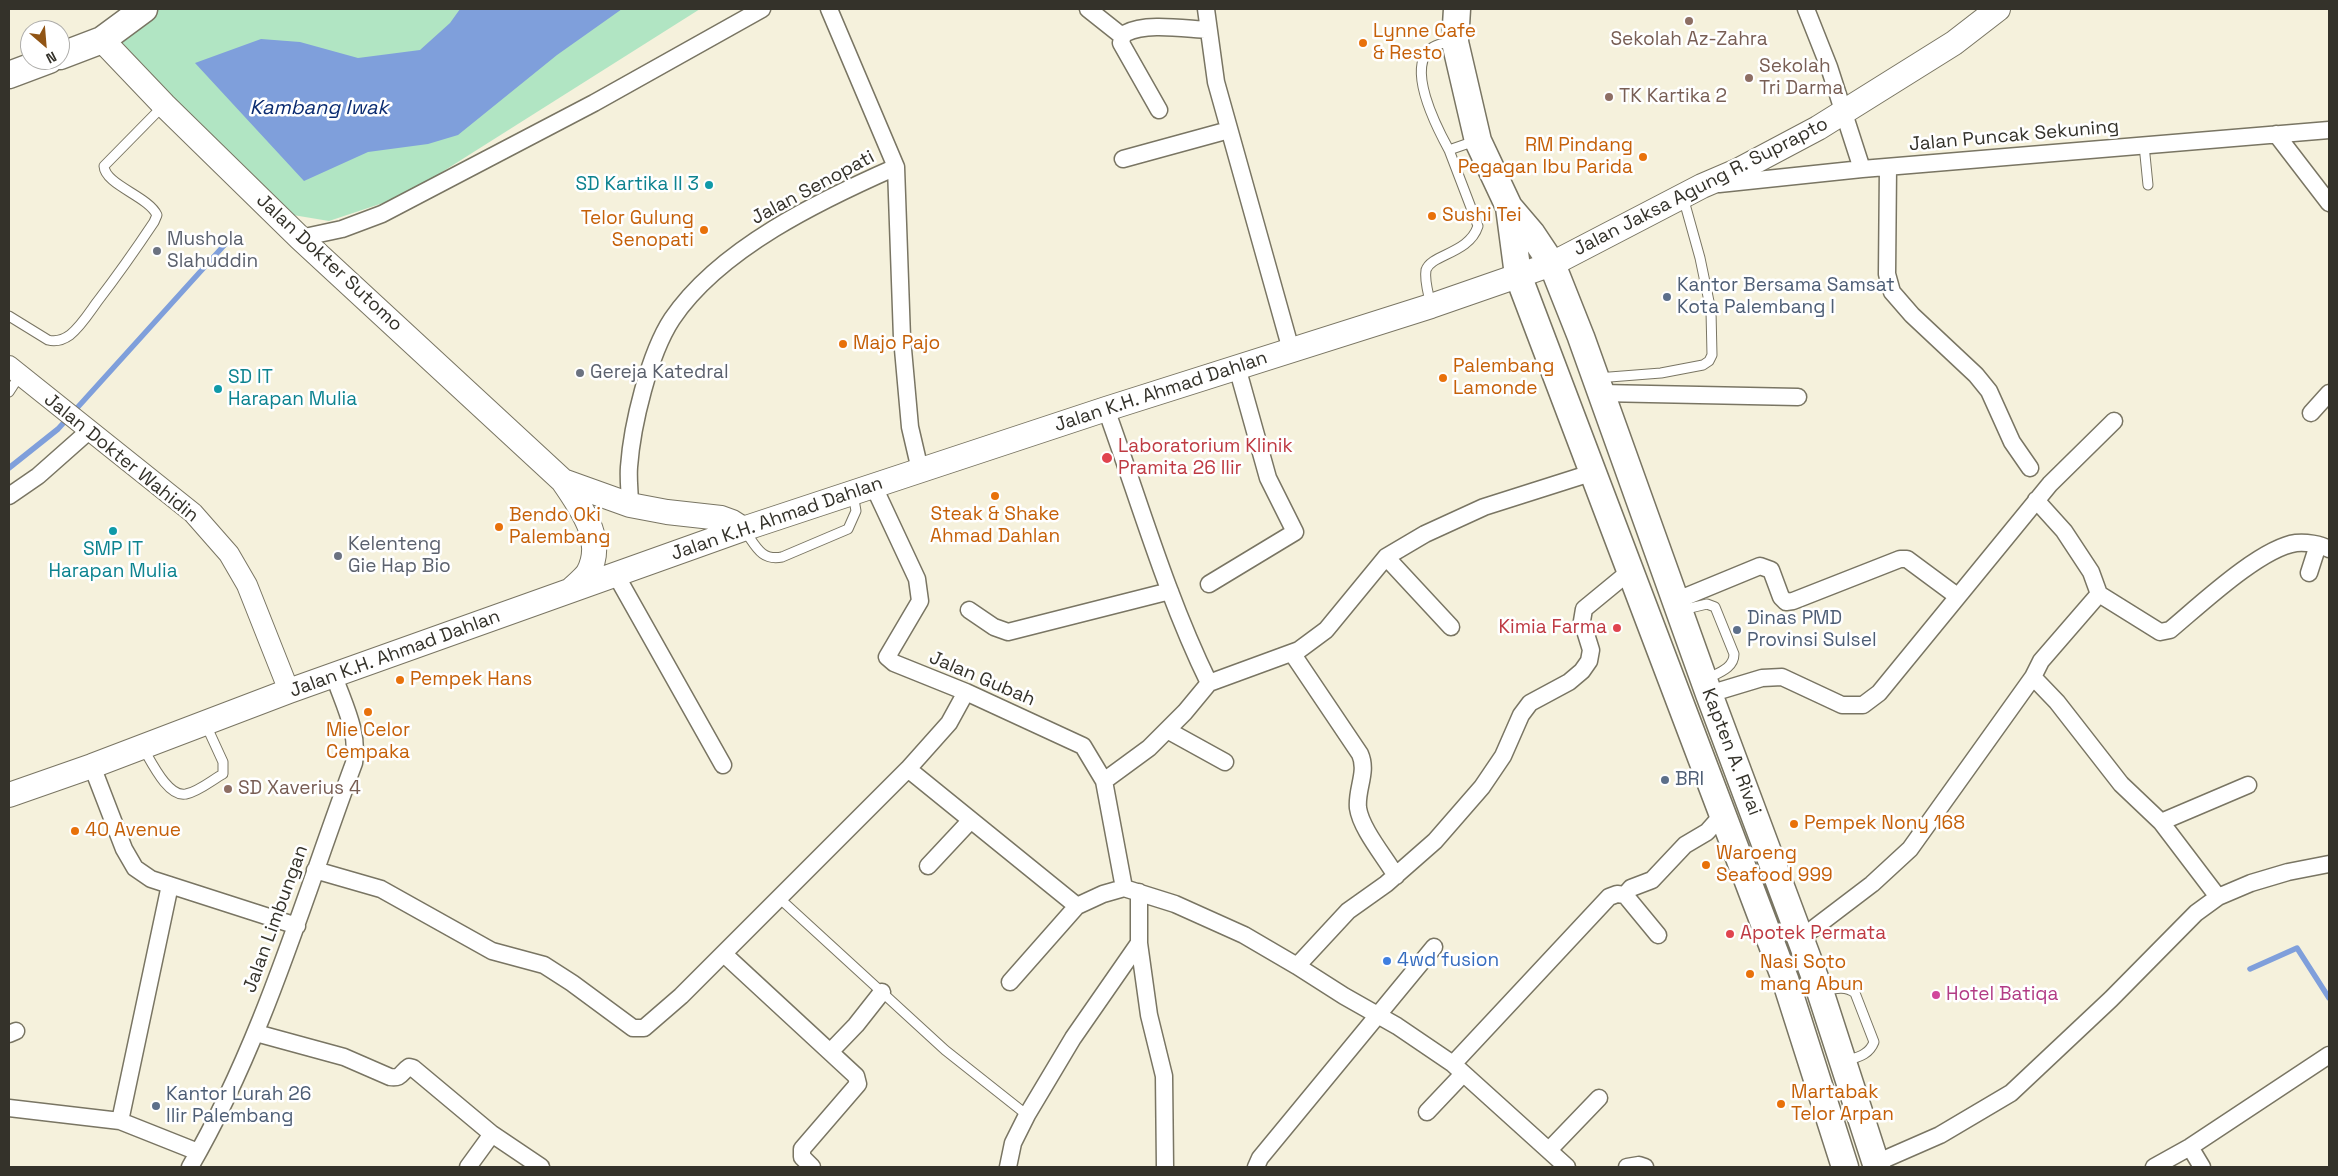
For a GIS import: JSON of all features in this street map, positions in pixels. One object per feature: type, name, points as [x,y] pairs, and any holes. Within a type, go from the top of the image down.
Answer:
[{"type":"main road","points":[[70,52],[102,40],[144,9]]},
{"type":"main road","points":[[1456,9],[1455,42],[1478,141],[1509,207]]},
{"type":"main road","name":"Jalan Jaksa Agung R. Suprapto","points":[[1552,264],[1745,167],[1844,112],[1954,43],[1998,9]]},
{"type":"main road","name":"Jalan Dokter Sutomo","points":[[102,40],[300,238],[563,481]]},
{"type":"main road","points":[[9,76],[24,70]]},
{"type":"main road","name":"Kapten A. Rivai","points":[[1509,207],[1552,264],[1581,337],[1706,687],[1820,991],[1876,1165]]},
{"type":"main road","name":"Kapten A. Rivai","points":[[1509,207],[1518,275],[1545,343],[1591,472],[1785,979],[1845,1167]]},
{"type":"main road","name":"Jalan K.H. Ahmad Dahlan","points":[[9,795],[92,766],[205,722],[743,529],[1106,409],[1431,306],[1552,264]]},
{"type":"main road","points":[[563,481],[630,505],[667,512],[721,518],[743,529]]},
{"type":"main road","points":[[563,481],[585,515],[595,549],[587,574],[570,591]]},
{"type":"street","points":[[300,238],[342,229],[382,214],[594,103],[762,9]]},
{"type":"street","points":[[829,9],[896,167],[902,338],[910,427],[920,470]]},
{"type":"street","points":[[1088,9],[1122,36]]},
{"type":"street","points":[[1206,9],[1216,82],[1291,350]]},
{"type":"street","points":[[1806,9],[1829,68],[1862,169]]},
{"type":"street","points":[[1159,110],[1121,43],[1122,36],[1146,27],[1208,30]]},
{"type":"street","points":[[1123,159],[1229,130]]},
{"type":"street","name":"Jalan Puncak Sekuning","points":[[1692,192],[1862,169],[2329,130]]},
{"type":"street","points":[[2276,134],[2329,203]]},
{"type":"street","name":"Jalan Senopati","points":[[630,505],[629,467],[647,377],[672,319],[687,300],[720,268],[772,230],[849,188],[896,167]]},
{"type":"street","points":[[1888,167],[1887,274],[1892,292],[1912,316],[1976,375],[1990,391],[2012,442],[2030,468]]},
{"type":"street","points":[[1209,584],[1295,532],[1268,478],[1237,367]]},
{"type":"street","name":"Jalan Dokter Wahidin","points":[[14,370],[193,513],[229,554],[247,585],[289,692]]},
{"type":"street","points":[[1598,386],[1798,397]]},
{"type":"street","points":[[2311,413],[2329,393]]},
{"type":"street","points":[[1106,409],[1170,591],[1195,656],[1209,683]]},
{"type":"street","points":[[9,496],[38,476],[77,421]]},
{"type":"street","points":[[1706,687],[1762,678],[1782,677],[1842,705],[1863,705],[1879,693],[2036,500],[2114,421]]},
{"type":"street","points":[[1104,781],[1148,748],[1185,712],[1209,683],[1299,650],[1326,630],[1386,557],[1460,516],[1591,472]]},
{"type":"street","name":"Jalan Gubah","points":[[863,490],[917,579],[920,601],[887,657],[894,663],[966,692],[1082,746],[1104,781],[1132,890],[1149,1015],[1164,1076],[1165,1167]]},
{"type":"street","points":[[2036,500],[2064,531],[2091,572],[2099,594],[2160,632],[2165,632],[2273,551],[2295,543],[2324,547],[2309,573]]},
{"type":"street","points":[[1386,557],[1451,627]]},
{"type":"street","points":[[1677,606],[1760,566],[1771,570],[1781,597],[1786,602],[1793,601],[1900,559],[1907,560],[1957,596]]},
{"type":"street","points":[[1297,966],[1348,911],[1396,876],[1434,841],[1482,787],[1503,756],[1521,715],[1530,703],[1569,682],[1582,671],[1589,660],[1591,650],[1582,621],[1584,609],[1629,572]]},
{"type":"street","points":[[616,575],[723,765]]},
{"type":"street","points":[[969,610],[994,627],[1008,632],[1170,591]]},
{"type":"street","points":[[1801,938],[1872,884],[1910,849],[2033,677],[2041,661],[2099,594]]},
{"type":"street","points":[[1292,653],[1360,754],[1364,765],[1358,809],[1365,827],[1396,876]]},
{"type":"street","name":"Jalan Limbungan","points":[[190,1167],[256,1033],[297,926],[354,763],[356,749],[354,733],[334,676]]},
{"type":"street","points":[[2033,677],[2057,702],[2121,784],[2160,822],[2218,897]]},
{"type":"street","points":[[315,870],[381,890],[492,952],[544,965],[637,1029],[644,1028],[682,996],[778,897],[908,769],[949,723],[966,692]]},
{"type":"street","points":[[1167,730],[1225,762]]},
{"type":"street","points":[[92,766],[124,849],[135,868],[152,879],[297,926]]},
{"type":"street","points":[[908,769],[1078,906]]},
{"type":"street","points":[[2160,822],[2248,784]]},
{"type":"street","points":[[1625,895],[1631,888],[1652,880],[1685,845],[1707,832],[1722,815]]},
{"type":"street","points":[[928,866],[971,820]]},
{"type":"street","points":[[1876,1165],[1940,1134],[2012,1093],[2111,999],[2189,919],[2218,897],[2251,883],[2288,872],[2329,864]]},
{"type":"street","points":[[120,1121],[170,885]]},
{"type":"street","points":[[1010,982],[1078,906],[1103,894],[1132,890],[1175,904],[1244,935],[1377,1014],[1458,1069],[1567,1167]]},
{"type":"street","points":[[1427,1112],[1458,1069],[1609,897],[1617,894],[1625,895],[1658,935]]},
{"type":"street","points":[[1008,1167],[1013,1143],[1027,1115],[1072,1038],[1139,943]]},
{"type":"street","points":[[1256,1167],[1260,1158],[1434,947]]},
{"type":"street","points":[[724,954],[856,1076],[858,1084],[802,1150],[802,1157],[812,1167]]},
{"type":"street","points":[[830,1052],[856,1025],[882,992]]},
{"type":"street","points":[[256,1033],[344,1057],[390,1078],[397,1079],[406,1069],[409,1067],[413,1068],[490,1132],[541,1167]]},
{"type":"street","points":[[2154,1167],[2190,1147],[2329,1055]]},
{"type":"street","points":[[1549,1150],[1599,1098]]},
{"type":"street","points":[[9,1108],[120,1121],[198,1152]]},
{"type":"street","points":[[468,1167],[490,1132]]},
{"type":"street","points":[[2190,1147],[2202,1167]]},
{"type":"street","points":[[1627,1167],[1639,1165],[1645,1167]]},
{"type":"lane","points":[[1431,306],[1426,278],[1428,267],[1432,262],[1466,245],[1475,236],[1478,226],[1449,150],[1427,103],[1421,67],[1424,56],[1433,47],[1455,42]]},
{"type":"lane","points":[[9,316],[48,340],[55,342],[62,340],[72,333],[83,321],[116,278],[154,222],[157,214],[151,206],[108,176],[104,166],[164,104]]},
{"type":"lane","points":[[1449,150],[1478,141]]},
{"type":"lane","points":[[2144,145],[2148,184]]},
{"type":"lane","points":[[1598,386],[1703,365],[1712,355],[1712,311],[1700,258],[1692,192]]},
{"type":"lane","points":[[9,392],[14,370]]},
{"type":"lane","points":[[743,529],[765,556],[773,559],[782,557],[848,529],[863,490]]},
{"type":"lane","points":[[1677,606],[1707,604],[1715,607],[1734,654],[1734,661],[1730,666],[1706,687]]},
{"type":"lane","points":[[142,747],[168,788],[176,794],[185,794],[223,774],[223,762],[205,722]]},
{"type":"lane","points":[[778,897],[945,1050],[1027,1115]]},
{"type":"lane","points":[[1820,991],[1842,987],[1849,988],[1855,993],[1874,1042],[1872,1049],[1865,1054],[1843,1062]]},
{"type":"green space","points":[[156,9],[700,9],[404,196],[329,221],[287,214],[118,43]]},
{"type":"water","name":"Kambang Iwak","points":[[460,9],[622,9],[557,55],[458,135],[428,144],[368,152],[304,181],[195,63],[261,39],[300,42],[358,58],[420,50],[450,23]]},
{"type":"waterway","points":[[9,468],[58,429],[228,241]]},
{"type":"waterway","points":[[2250,969],[2297,948],[2329,998]]},
{"type":"place","name":"Sekolah Az-Zahra","points":[[1689,21]]},
{"type":"place","name":"Lynne Cafe & Resto","points":[[1363,43]]},
{"type":"place","name":"Sekolah Tri Darma","points":[[1749,78]]},
{"type":"place","name":"TK Kartika 2","points":[[1609,97]]},
{"type":"place","name":"RM Pindang Pegagan Ibu Parida","points":[[1643,157]]},
{"type":"place","name":"SD Kartika II 3","points":[[709,185]]},
{"type":"place","name":"Sushi Tei","points":[[1432,216]]},
{"type":"place","name":"Telor Gulung Senopati","points":[[704,230]]},
{"type":"place","name":"Mushola Slahuddin","points":[[157,251]]},
{"type":"place","name":"Kantor Bersama Samsat Kota Palembang I","points":[[1667,297]]},
{"type":"place","name":"Majo Pajo","points":[[843,344]]},
{"type":"place","name":"Gereja Katedral","points":[[580,373]]},
{"type":"place","name":"Palembang Lamonde","points":[[1443,378]]},
{"type":"place","name":"SD IT Harapan Mulia","points":[[218,389]]},
{"type":"place","name":"Laboratorium Klinik Pramita 26 Ilir","points":[[1107,458]]},
{"type":"place","name":"Steak & Shake Ahmad Dahlan","points":[[995,496]]},
{"type":"place","name":"Bendo Oki Palembang","points":[[499,527]]},
{"type":"place","name":"SMP IT Harapan Mulia","points":[[113,531]]},
{"type":"place","name":"Kelenteng Gie Hap Bio","points":[[338,556]]},
{"type":"place","name":"Kimia Farma","points":[[1617,628]]},
{"type":"place","name":"Dinas PMD Provinsi Sulsel","points":[[1737,630]]},
{"type":"place","name":"Pempek Hans","points":[[400,680]]},
{"type":"place","name":"Mie Celor Cempaka","points":[[368,712]]},
{"type":"place","name":"BRI","points":[[1665,780]]},
{"type":"place","name":"SD Xaverius 4","points":[[228,789]]},
{"type":"place","name":"Pempek Nony 168","points":[[1794,824]]},
{"type":"place","name":"40 Avenue","points":[[75,831]]},
{"type":"place","name":"Waroeng Seafood 999","points":[[1706,865]]},
{"type":"place","name":"Apotek Permata","points":[[1730,934]]},
{"type":"place","name":"4wd fusion","points":[[1387,961]]},
{"type":"place","name":"Nasi Soto mang Abun","points":[[1750,974]]},
{"type":"place","name":"Hotel Batiqa","points":[[1936,995]]},
{"type":"place","name":"Martabak Telor Arpan","points":[[1781,1104]]},
{"type":"place","name":"Kantor Lurah 26 Ilir Palembang","points":[[156,1106]]}]
